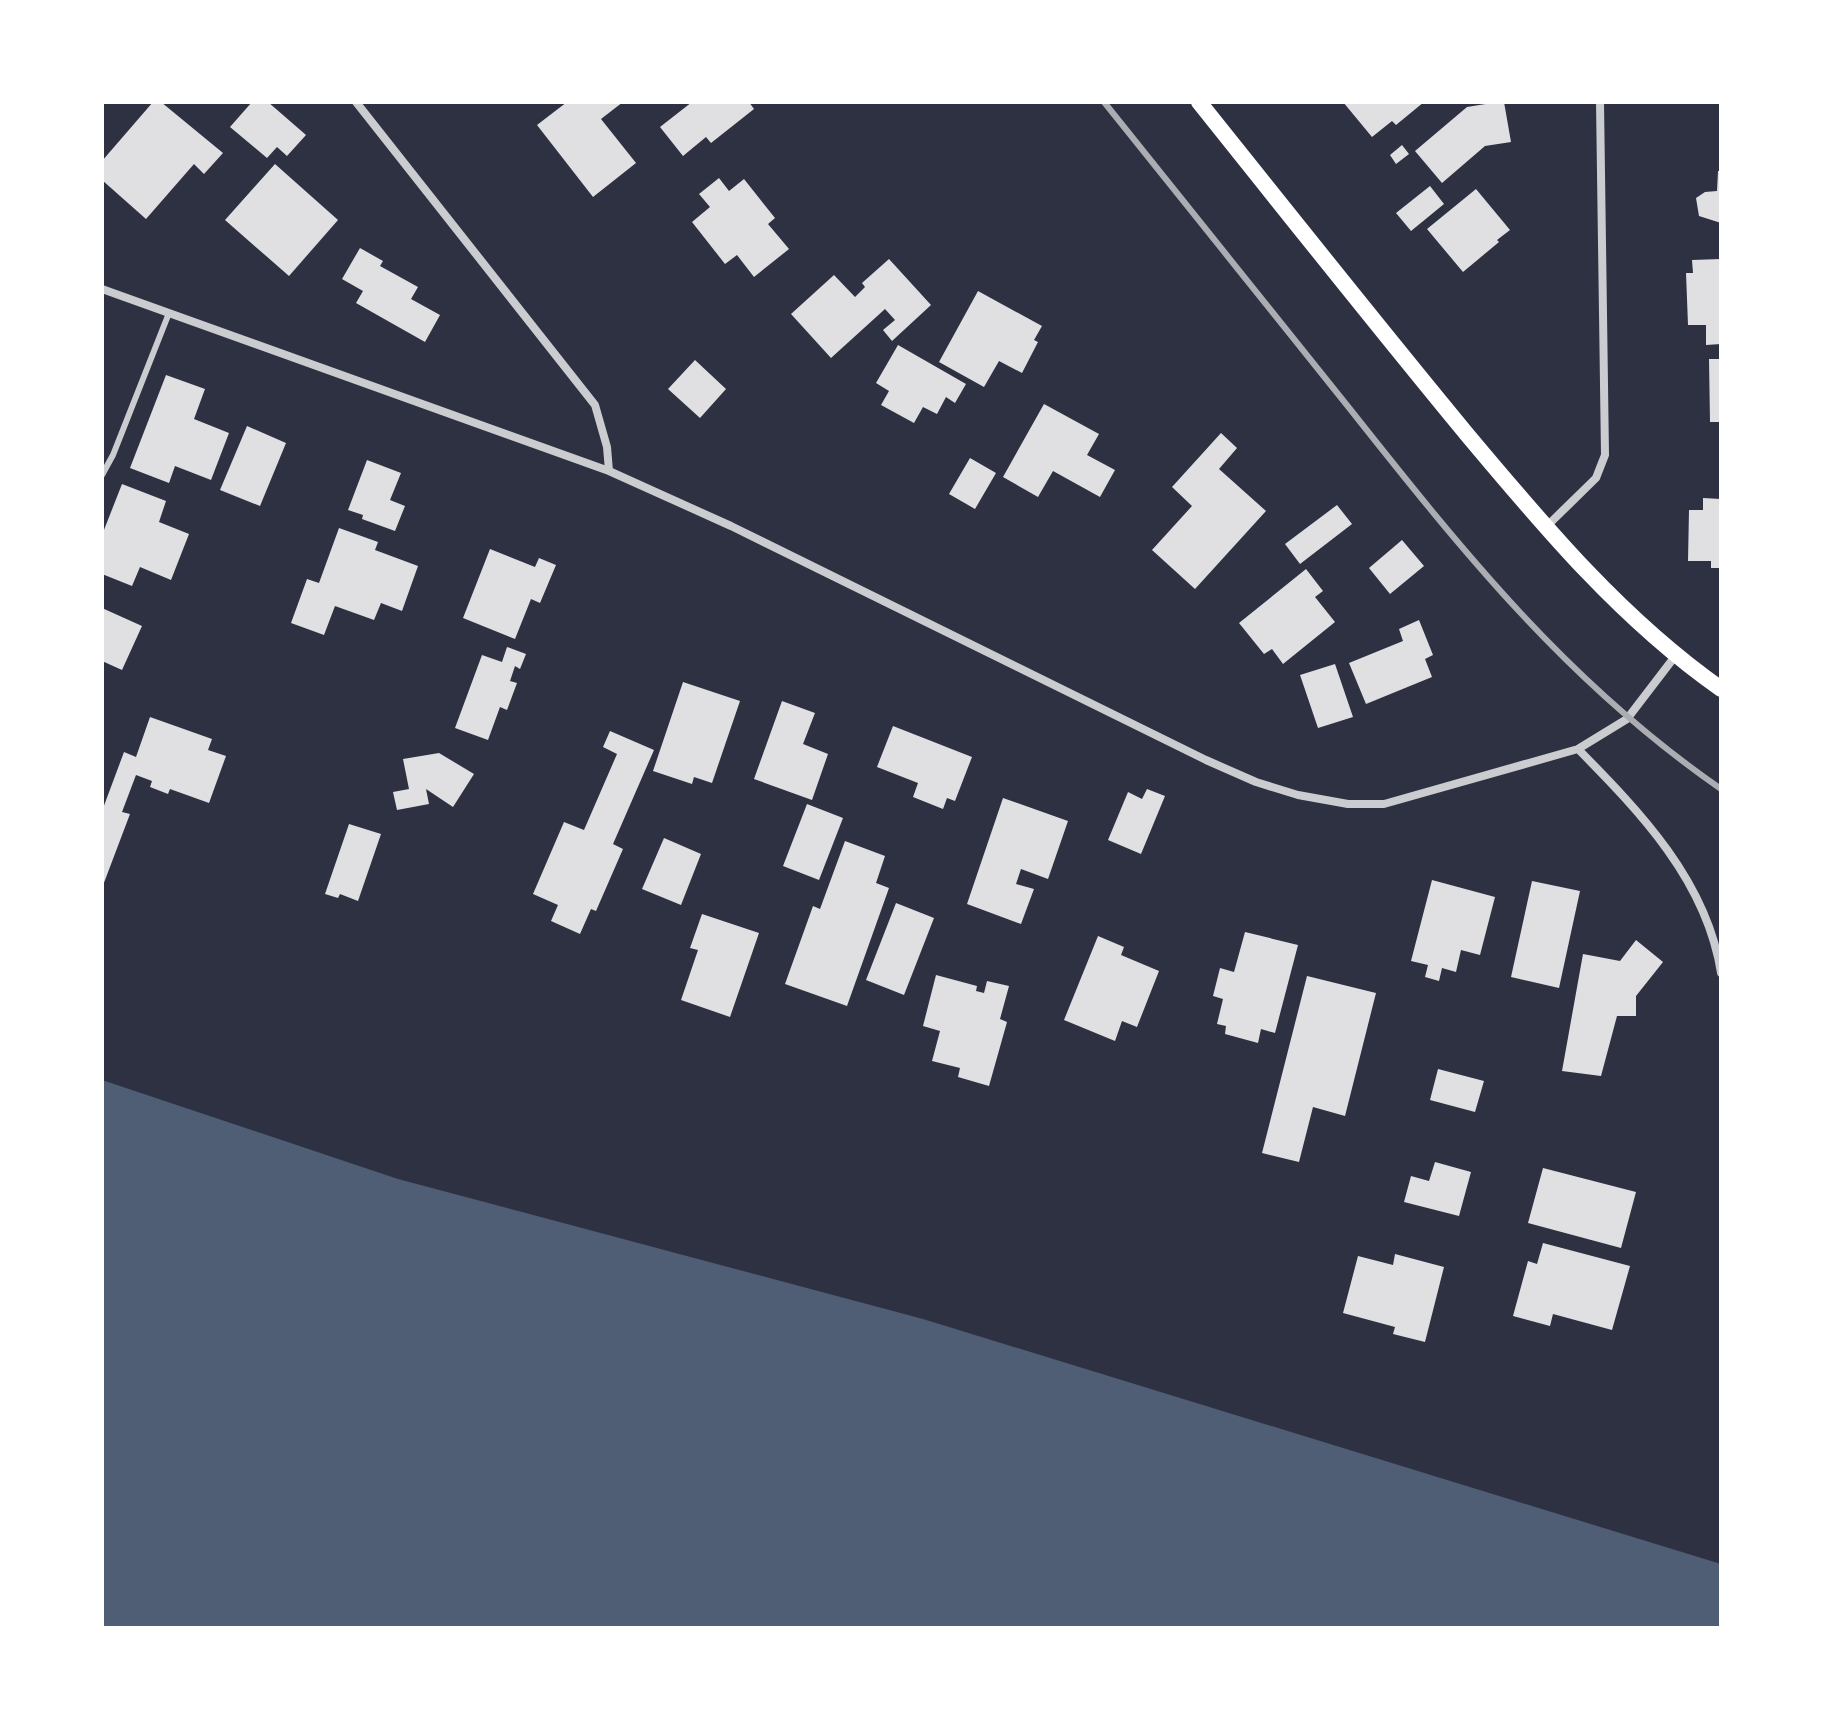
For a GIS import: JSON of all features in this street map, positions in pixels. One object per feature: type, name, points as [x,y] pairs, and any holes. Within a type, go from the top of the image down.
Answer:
[{"type":"main road","points":[[1199,102],[1545,528],[1616,601],[1721,689]]},
{"type":"street","points":[[356,102],[595,405],[607,447],[609,471]]},
{"type":"street","points":[[1545,528],[1596,478],[1605,455],[1600,102]]},
{"type":"street","points":[[102,289],[609,471],[731,526],[1206,760],[1256,782],[1298,795],[1348,804],[1384,804],[1578,749],[1627,719],[1677,654]]},
{"type":"street","points":[[1578,749],[1634,806],[1672,854],[1700,905],[1721,973]]},
{"type":"lane","points":[[102,475],[113,455],[169,313]]},
{"type":"water","points":[[102,1080],[398,1179],[923,1319],[1721,1564],[1721,1628],[102,1628]]},
{"type":"building","points":[[153,102],[161,102],[223,153],[204,174],[194,164],[146,219],[102,180],[102,161]]},
{"type":"building","points":[[252,102],[268,102],[306,135],[287,156],[277,147],[267,158],[230,127]]},
{"type":"building","points":[[567,102],[623,102],[601,119],[636,163],[593,197],[537,125]]},
{"type":"building","points":[[692,102],[749,102],[754,109],[711,143],[706,137],[683,156],[660,127]]},
{"type":"building","points":[[1343,102],[1424,102],[1396,125],[1392,121],[1372,137]]},
{"type":"building","points":[[1504,102],[1511,142],[1485,146],[1442,183],[1415,151],[1467,107]]},
{"type":"building","points":[[1402,145],[1409,154],[1396,164],[1390,155]]},
{"type":"building","points":[[275,164],[338,220],[289,276],[225,220]]},
{"type":"building","points":[[1718,171],[1721,171],[1721,223],[1699,216],[1696,198],[1705,192],[1717,191]]},
{"type":"building","points":[[719,178],[729,191],[744,179],[775,218],[768,224],[789,249],[754,277],[737,255],[725,264],[692,222],[710,207],[699,194]]},
{"type":"building","points":[[1430,186],[1444,204],[1411,231],[1396,213]]},
{"type":"building","points":[[1476,189],[1510,230],[1463,272],[1427,229]]},
{"type":"building","points":[[360,248],[383,261],[380,266],[418,287],[411,299],[440,315],[425,342],[356,303],[363,291],[342,279]]},
{"type":"building","points":[[889,259],[931,305],[892,341],[883,330],[895,320],[885,309],[831,358],[791,314],[834,275],[855,297],[865,287],[862,283]]},
{"type":"building","points":[[1721,259],[1721,344],[1706,345],[1706,325],[1688,325],[1686,273],[1693,273],[1692,260]]},
{"type":"building","points":[[978,291],[1042,326],[1034,340],[1038,342],[1022,373],[999,361],[984,387],[939,362]]},
{"type":"building","points":[[898,345],[966,384],[955,403],[946,397],[937,414],[923,407],[914,423],[881,405],[889,391],[876,383]]},
{"type":"building","points":[[1709,359],[1721,359],[1721,422],[1710,422]]},
{"type":"building","points":[[695,360],[726,389],[700,418],[668,389]]},
{"type":"building","points":[[166,375],[205,389],[194,419],[229,433],[211,480],[175,466],[169,483],[130,468]]},
{"type":"building","points":[[1044,404],[1099,434],[1087,455],[1115,470],[1100,497],[1053,471],[1038,497],[1003,477]]},
{"type":"building","points":[[247,426],[286,443],[260,506],[220,490]]},
{"type":"building","points":[[1221,433],[1237,448],[1219,469],[1266,511],[1195,589],[1152,550],[1192,506],[1172,487]]},
{"type":"building","points":[[970,458],[996,473],[975,509],[949,494]]},
{"type":"building","points":[[367,460],[401,473],[390,500],[405,506],[395,531],[362,519],[363,515],[348,510]]},
{"type":"building","points":[[122,484],[166,501],[159,522],[189,534],[171,580],[140,567],[132,586],[102,574],[102,535]]},
{"type":"building","points":[[1703,498],[1721,499],[1721,568],[1711,568],[1711,561],[1688,561],[1689,510],[1703,510]]},
{"type":"building","points":[[1337,505],[1352,524],[1300,564],[1285,544]]},
{"type":"building","points":[[339,528],[378,542],[375,550],[418,566],[402,611],[381,603],[374,620],[335,606],[324,635],[291,623],[307,579],[319,583]]},
{"type":"building","points":[[1402,540],[1424,566],[1390,594],[1369,568]]},
{"type":"building","points":[[490,549],[535,567],[539,558],[556,565],[540,603],[531,599],[515,639],[463,618]]},
{"type":"building","points":[[1306,569],[1323,591],[1315,597],[1335,622],[1283,664],[1272,649],[1264,654],[1239,623]]},
{"type":"building","points":[[102,608],[142,626],[122,670],[102,661]]},
{"type":"building","points":[[1419,620],[1433,655],[1425,659],[1432,677],[1366,704],[1349,663],[1403,641],[1399,629]]},
{"type":"building","points":[[507,647],[526,654],[520,669],[515,666],[510,681],[517,683],[507,710],[500,707],[488,740],[455,728],[482,655],[502,662]]},
{"type":"building","points":[[1335,664],[1353,717],[1318,728],[1300,675]]},
{"type":"building","points":[[683,682],[740,701],[712,783],[694,777],[692,784],[653,771]]},
{"type":"building","points":[[782,701],[815,713],[803,744],[828,754],[812,800],[754,779]]},
{"type":"building","points":[[150,717],[212,739],[208,750],[226,756],[209,803],[170,789],[168,794],[150,787],[152,781],[136,775],[122,812],[130,814],[102,888],[102,811],[124,752],[136,757]]},
{"type":"building","points":[[893,726],[972,757],[955,801],[947,798],[943,809],[913,797],[918,783],[877,767]]},
{"type":"building","points":[[610,731],[654,750],[613,844],[623,849],[596,911],[591,909],[580,934],[551,921],[558,905],[533,894],[564,822],[584,830],[617,754],[603,747]]},
{"type":"building","points":[[439,753],[474,774],[453,807],[426,789],[429,804],[397,810],[393,792],[409,789],[403,759]]},
{"type":"building","points":[[1147,789],[1165,796],[1141,854],[1108,840],[1128,792],[1142,799]]},
{"type":"building","points":[[1003,798],[1068,821],[1048,879],[1021,869],[1016,884],[1034,889],[1021,924],[967,904]]},
{"type":"building","points":[[807,804],[843,818],[819,880],[783,866]]},
{"type":"building","points":[[349,824],[381,834],[358,901],[340,894],[338,898],[325,894]]},
{"type":"building","points":[[664,838],[701,854],[681,905],[642,889]]},
{"type":"building","points":[[845,841],[885,856],[876,883],[889,888],[847,1006],[785,984],[813,906],[820,909]]},
{"type":"building","points":[[1432,880],[1495,897],[1480,955],[1461,950],[1456,972],[1442,968],[1439,981],[1425,977],[1428,965],[1411,961]]},
{"type":"building","points":[[1532,881],[1580,891],[1559,988],[1511,977]]},
{"type":"building","points":[[896,903],[934,918],[904,995],[866,980]]},
{"type":"building","points":[[702,914],[759,933],[730,1017],[681,1000],[698,950],[690,948]]},
{"type":"building","points":[[1245,932],[1298,945],[1275,1033],[1261,1029],[1258,1043],[1225,1034],[1226,1026],[1217,1024],[1223,999],[1213,996],[1220,968],[1234,972]]},
{"type":"building","points":[[1098,936],[1124,947],[1121,955],[1159,971],[1137,1027],[1122,1021],[1115,1041],[1064,1020]]},
{"type":"building","points":[[1636,940],[1663,962],[1636,996],[1636,1016],[1617,1016],[1601,1076],[1562,1071],[1583,954],[1620,961]]},
{"type":"building","points":[[936,975],[977,986],[976,991],[984,993],[987,981],[1009,986],[1000,1019],[1007,1022],[989,1086],[958,1077],[960,1068],[932,1061],[940,1031],[923,1026]]},
{"type":"building","points":[[1307,976],[1376,993],[1345,1116],[1313,1107],[1299,1162],[1262,1153]]},
{"type":"building","points":[[1438,1069],[1484,1081],[1475,1112],[1430,1100]]},
{"type":"building","points":[[1435,1162],[1471,1172],[1459,1216],[1404,1202],[1411,1176],[1429,1181]]},
{"type":"building","points":[[1543,1168],[1636,1192],[1621,1248],[1528,1223]]},
{"type":"building","points":[[1543,1243],[1630,1266],[1612,1330],[1553,1314],[1550,1326],[1513,1316],[1528,1261],[1537,1264]]},
{"type":"building","points":[[1395,1254],[1444,1267],[1425,1342],[1393,1334],[1395,1327],[1343,1313],[1358,1256],[1393,1265]]},
{"type":"railway","points":[[1104,102],[1477,565],[1566,660],[1615,705],[1721,789]]}]
